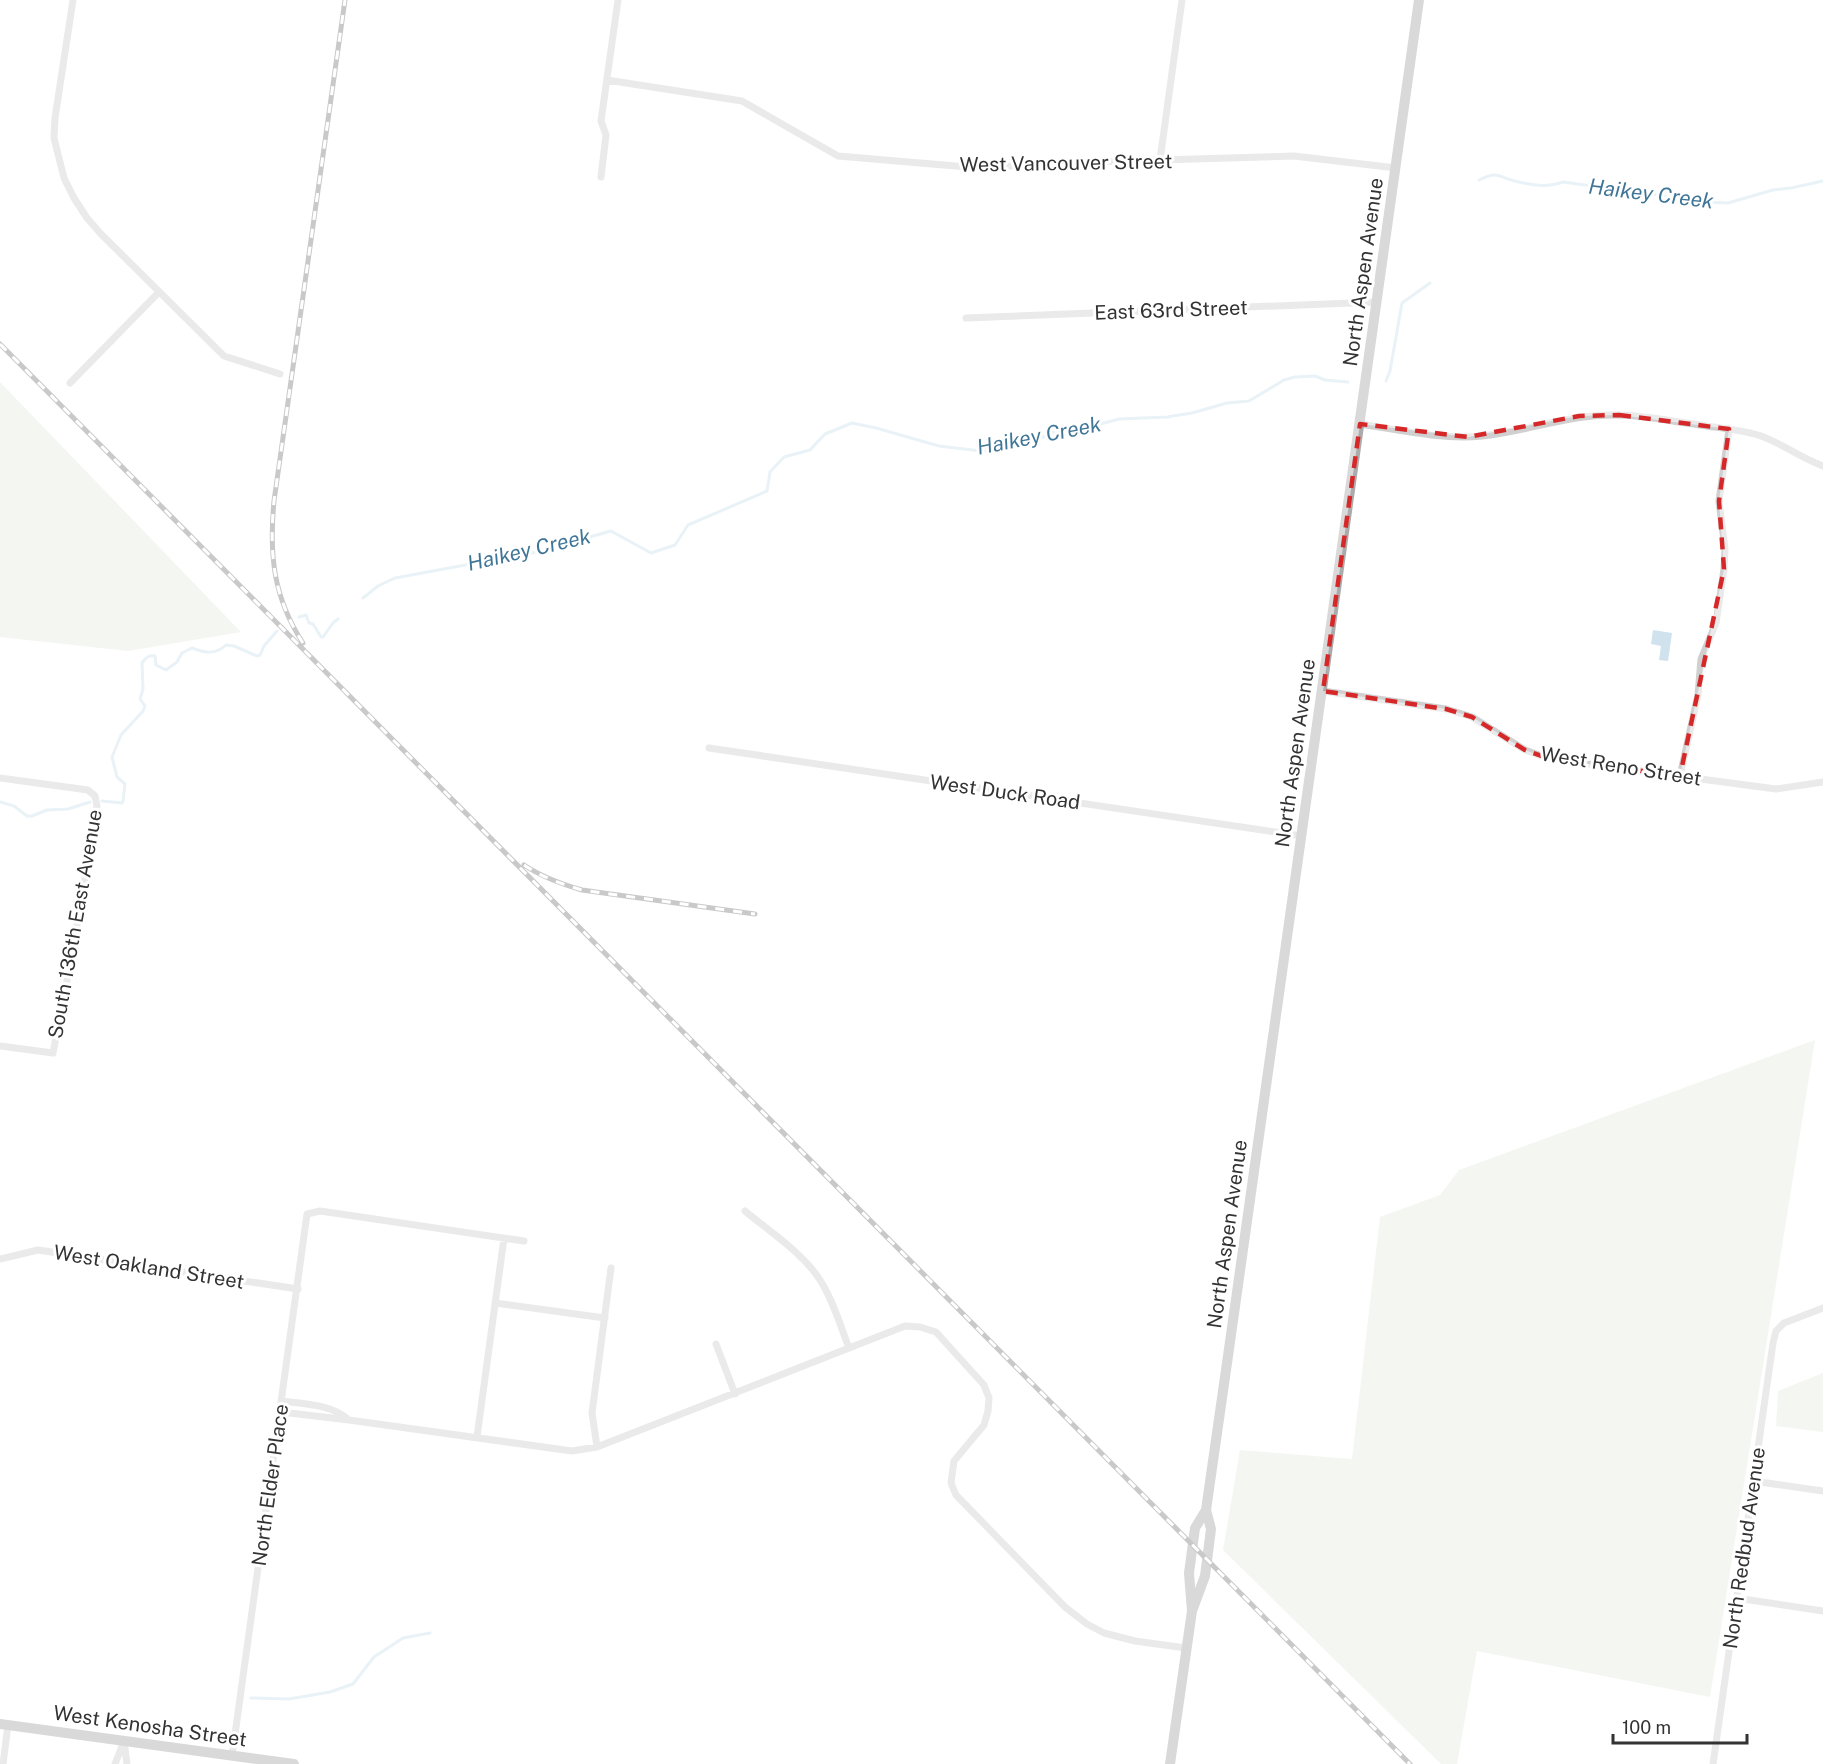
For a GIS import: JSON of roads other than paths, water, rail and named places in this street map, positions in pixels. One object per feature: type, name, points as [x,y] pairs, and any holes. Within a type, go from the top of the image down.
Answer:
[{"type":"main road","name":"North Aspen Avenue","points":[[1170,1764],[1192,1611],[1205,1576],[1211,1529],[1206,1510],[1419,0]]},
{"type":"main road","name":"North Aspen Avenue","points":[[1192,1611],[1189,1572],[1195,1527],[1206,1510]]},
{"type":"main road","name":"West Kenosha Street","points":[[4,1725],[294,1764]]},
{"type":"street","points":[[73,0],[54,138],[64,178],[74,198],[87,218],[224,356],[280,374]]},
{"type":"street","points":[[601,177],[606,135],[601,121],[618,0]]},
{"type":"street","points":[[1160,160],[1182,0]]},
{"type":"street","name":"West Vancouver Street","points":[[607,80],[742,101],[838,156],[980,168],[1054,163],[1294,156],[1396,168]]},
{"type":"street","points":[[70,383],[159,292]]},
{"type":"street","name":"East 63rd Street","points":[[966,318],[1377,302]]},
{"type":"street","points":[[1360,424],[1461,437],[1505,432],[1579,416],[1619,415],[1729,429],[1763,437],[1823,466]]},
{"type":"street","points":[[1680,776],[1698,695],[1701,659],[1716,623],[1724,569],[1719,501],[1729,429]]},
{"type":"street","name":"West Reno Street","points":[[1323,691],[1446,709],[1472,717],[1525,750],[1550,759],[1776,789],[1823,782]]},
{"type":"street","name":"West Duck Road","points":[[709,748],[1302,836]]},
{"type":"street","name":"South 136th East Avenue","points":[[0,778],[88,790],[95,796],[97,806],[81,909],[53,1053],[0,1046]]},
{"type":"street","name":"North Elder Place","points":[[232,1755],[307,1214],[320,1211],[504,1238]]},
{"type":"street","points":[[745,1211],[804,1260],[819,1278],[849,1348]]},
{"type":"street","points":[[477,1437],[504,1238],[524,1241]]},
{"type":"street","name":"West Oakland Street","points":[[0,1259],[38,1250],[298,1289]]},
{"type":"street","points":[[597,1447],[592,1413],[611,1268]]},
{"type":"street","points":[[495,1303],[604,1318]]},
{"type":"street","name":"North Redbud Avenue","points":[[1713,1764],[1776,1331],[1784,1323],[1823,1308]]},
{"type":"street","points":[[280,1412],[572,1451],[597,1447],[905,1326],[920,1327],[936,1332],[984,1385],[989,1398],[984,1425],[954,1461],[951,1483],[956,1496],[1065,1607],[1087,1624],[1104,1633],[1135,1641],[1186,1648]]},
{"type":"street","points":[[716,1344],[735,1394]]},
{"type":"street","points":[[282,1401],[324,1407],[344,1415],[349,1420]]},
{"type":"street","points":[[1753,1481],[1823,1491]]},
{"type":"street","points":[[1736,1598],[1823,1611]]},
{"type":"street","points":[[3,1764],[4,1725]]},
{"type":"street","points":[[115,1764],[124,1741]]},
{"type":"street","points":[[124,1741],[127,1764]]},
{"type":"water","points":[[1653,630],[1672,633],[1668,661],[1659,660],[1661,646],[1651,644]]},
{"type":"waterway","name":"Haikey Creek","points":[[1479,180],[1498,175],[1533,185],[1563,182],[1674,197],[1682,201],[1728,203],[1773,190],[1823,181]]},
{"type":"waterway","name":"Haikey Creek","points":[[1386,381],[1390,371],[1402,303],[1430,283]]},
{"type":"waterway","name":"Haikey Creek","points":[[363,598],[378,586],[395,578],[536,552],[611,531],[651,553],[675,545],[688,525],[767,491],[770,472],[784,457],[810,450],[825,434],[852,423],[939,446],[981,451],[994,450],[1033,441],[1064,428],[1093,426],[1119,419],[1167,417],[1227,403],[1249,401],[1284,380],[1295,377],[1315,376],[1325,380],[1348,382]]},
{"type":"waterway","name":"Haikey Creek","points":[[299,617],[306,615],[309,623],[313,624],[321,637],[338,619]]},
{"type":"waterway","name":"Haikey Creek","points":[[102,801],[122,803],[123,801],[125,784],[117,777],[112,757],[121,735],[145,706],[140,699],[143,689],[142,663],[146,658],[155,656],[156,665],[166,670],[177,662],[182,653],[192,648],[210,652],[226,645],[257,656],[277,631]]},
{"type":"waterway","points":[[0,802],[14,806],[27,816],[47,810],[68,809],[90,802]]},
{"type":"waterway","points":[[251,1698],[289,1699],[330,1692],[353,1684],[374,1657],[403,1638],[430,1633]]},
{"type":"railway","points":[[303,643],[285,609],[275,575],[272,539],[274,501],[345,0]]},
{"type":"railway","points":[[0,344],[1410,1764]]},
{"type":"railway","points":[[524,865],[552,880],[582,890],[755,914]]}]
